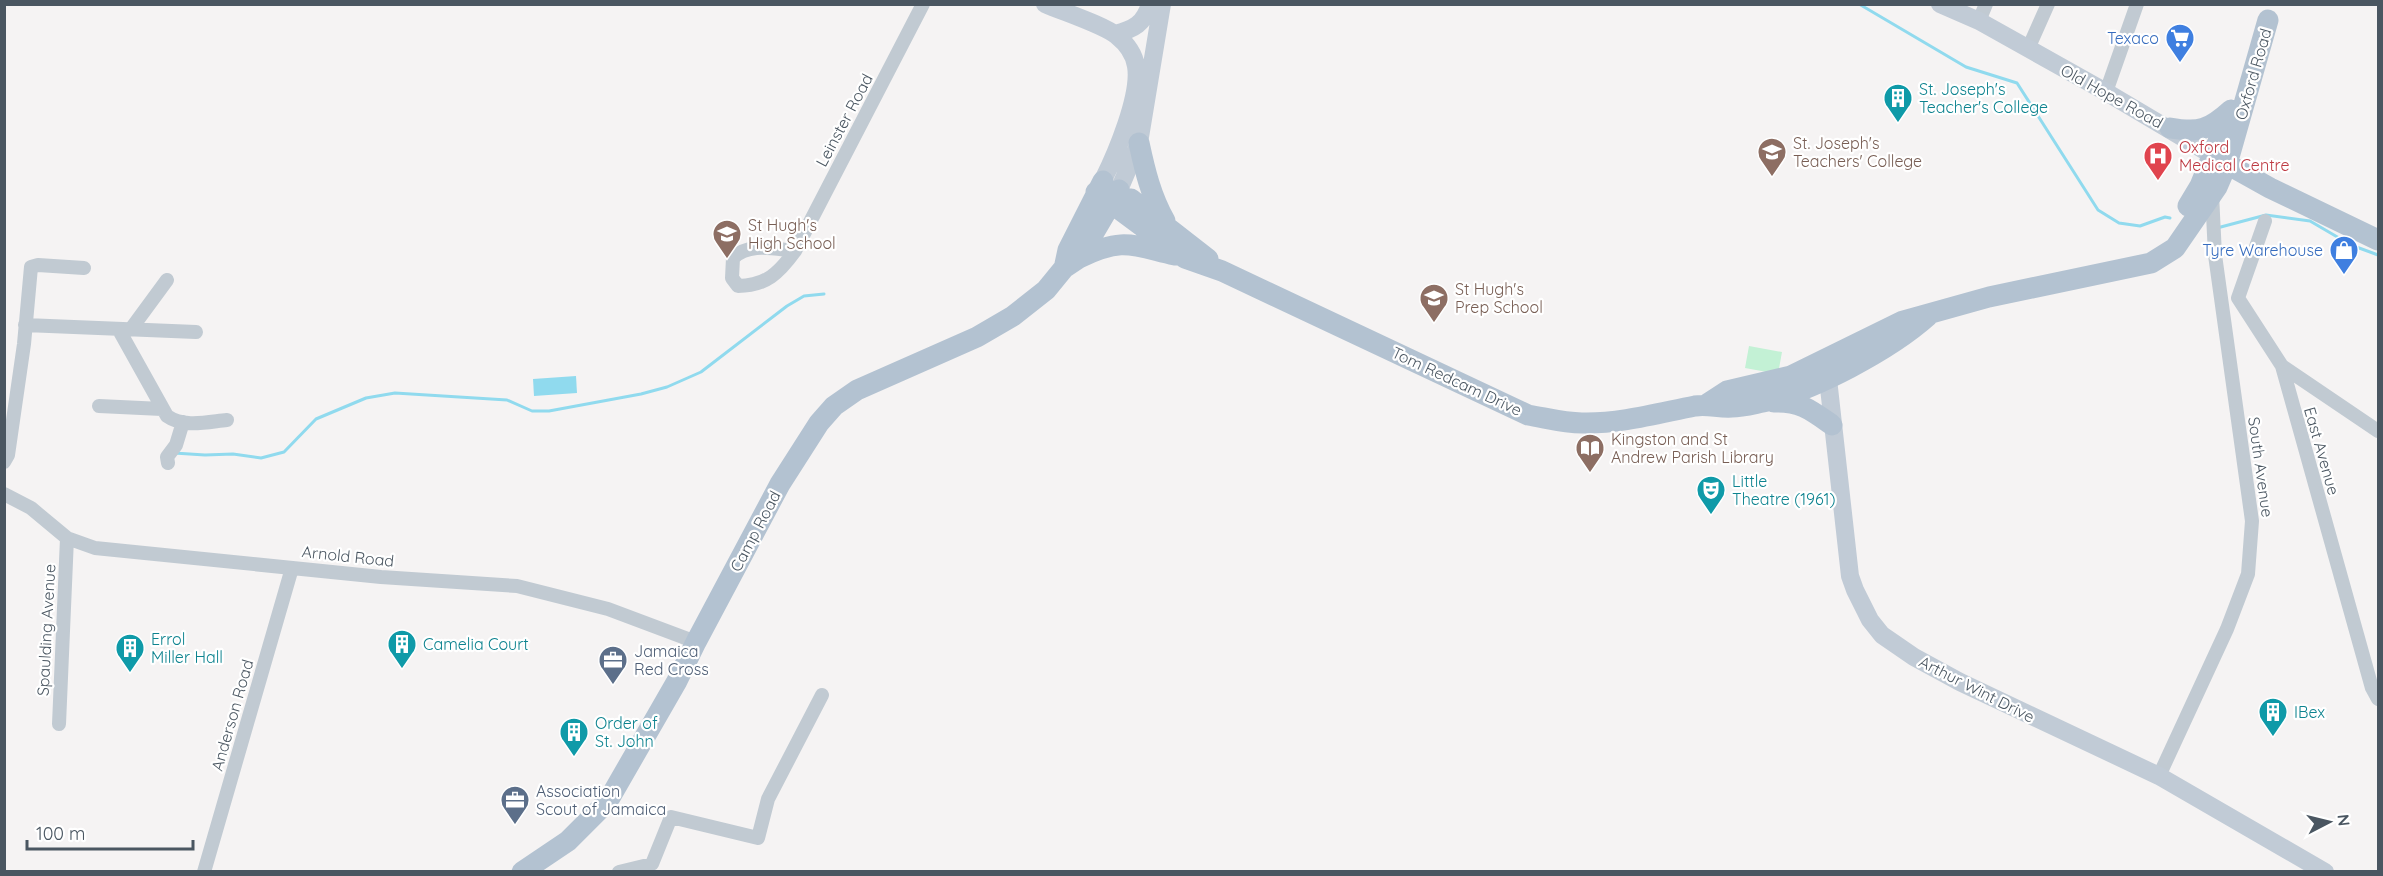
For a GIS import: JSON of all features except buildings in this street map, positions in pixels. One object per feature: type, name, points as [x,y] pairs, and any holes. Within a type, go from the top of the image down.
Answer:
[{"type":"main road","points":[[1046,4],[1115,34],[1132,54],[1136,68],[1136,83],[1115,154],[1108,191]]},
{"type":"main road","points":[[1115,34],[1141,24],[1150,4]]},
{"type":"main road","points":[[1108,191],[1139,143],[1162,4]]},
{"type":"main road","name":"Old Hope Road","points":[[1940,4],[1982,13],[2028,49],[2170,128],[2270,188],[2379,240]]},
{"type":"main road","name":"Oxford Road","points":[[2220,159],[2231,110],[2271,12]]},
{"type":"main road","name":"Oxford Road","points":[[2220,159],[2271,12]]},
{"type":"main road","points":[[2170,128],[2197,132],[2220,120],[2231,110]]},
{"type":"main road","points":[[1139,143],[1155,203],[1167,225]]},
{"type":"main road","name":"Tom Redcam Drive","points":[[1108,191],[1185,258],[1222,271],[1528,415],[1584,423],[1632,418],[1707,404],[1731,407],[1764,402],[1793,393],[1903,321],[1928,316],[1989,297],[2151,263],[2175,248],[2212,194],[2220,159]]},
{"type":"main road","name":"Tom Redcam Drive","points":[[2074,280],[2145,253],[2169,238],[2200,186],[2220,159]]},
{"type":"main road","points":[[2212,194],[2224,186],[2239,183],[2270,188]]},
{"type":"main road","name":"Tom Redcam Drive","points":[[1108,191],[1167,225],[1222,271]]},
{"type":"main road","name":"Camp Road","points":[[522,872],[568,841],[608,801],[677,681],[780,484],[808,437],[834,406],[857,390],[977,337],[1013,316],[1046,290],[1072,263],[1108,191]]},
{"type":"main road","points":[[1072,263],[1108,246],[1124,243],[1185,258]]},
{"type":"main road","name":"Tom Redcam Drive","points":[[1707,404],[1727,391],[1766,384],[1791,376],[1825,371]]},
{"type":"main road","name":"Arthur Wint Drive","points":[[1825,371],[1850,576],[1862,606],[1882,635],[1914,657],[1960,682],[2159,776],[2325,872]]},
{"type":"main road","points":[[1764,402],[1788,402],[1807,407],[1832,425]]},
{"type":"street","name":"Leinster Road","points":[[795,251],[923,4]]},
{"type":"street","points":[[2028,49],[2048,4]]},
{"type":"street","points":[[2106,92],[2137,4]]},
{"type":"street","name":"South Avenue","points":[[2159,776],[2227,629],[2248,574],[2252,520],[2220,289],[2212,222],[2212,194]]},
{"type":"street","name":"East Avenue","points":[[2265,221],[2238,298],[2282,366],[2372,688],[2379,699]]},
{"type":"street","points":[[4,462],[8,455],[31,267],[38,265],[84,267]]},
{"type":"street","points":[[125,330],[167,280]]},
{"type":"street","points":[[25,325],[196,332]]},
{"type":"street","points":[[125,330],[162,409],[175,422],[193,424],[227,420]]},
{"type":"street","points":[[2282,366],[2379,431]]},
{"type":"street","points":[[99,406],[162,409]]},
{"type":"street","points":[[168,463],[167,457],[176,445],[183,422]]},
{"type":"street","name":"Arnold Road","points":[[4,494],[31,508],[67,538],[94,548],[381,577],[517,586],[608,609],[696,642]]},
{"type":"street","name":"Spaulding Avenue","points":[[59,724],[67,538]]},
{"type":"street","name":"Anderson Road","points":[[204,872],[292,568]]},
{"type":"street","points":[[619,872],[652,864],[671,817],[758,838],[768,799],[822,695]]},
{"type":"green space","points":[[1749,346],[1782,352],[1778,374],[1745,368]]},
{"type":"water","points":[[576,376],[577,393],[534,396],[533,379]]},
{"type":"waterway","points":[[1859,4],[1966,67],[2017,83],[2098,210],[2119,223],[2140,226],[2165,217],[2170,218]]},
{"type":"waterway","points":[[2217,228],[2266,215],[2310,221],[2351,245],[2378,255]]},
{"type":"waterway","points":[[174,453],[233,454],[261,458],[284,452],[316,419],[366,398],[395,393],[507,400],[532,411],[549,411],[641,394],[667,387],[701,372],[787,306],[804,296],[824,294]]},
{"type":"place","name":"Texaco","points":[[2180,64]]},
{"type":"place","name":"St. Joseph's Teacher's College","points":[[1898,124]]},
{"type":"place","name":"St. Joseph's Teachers' College","points":[[1772,178]]},
{"type":"place","name":"Oxford Medical Centre","points":[[2158,182]]},
{"type":"place","name":"St Hugh's High School","points":[[727,260]]},
{"type":"place","name":"Tyre Warehouse","points":[[2344,276]]},
{"type":"place","name":"St Hugh's Prep School","points":[[1434,324]]},
{"type":"place","name":"Kingston and St Andrew Parish Library","points":[[1590,474]]},
{"type":"place","name":"Little Theatre (1961)","points":[[1711,516]]},
{"type":"place","name":"Camelia Court","points":[[402,670]]},
{"type":"place","name":"Errol Miller Hall","points":[[130,674]]},
{"type":"place","name":"Jamaica Red Cross","points":[[613,686]]},
{"type":"place","name":"IBex","points":[[2273,738]]},
{"type":"place","name":"Order of St. John","points":[[574,758]]},
{"type":"place","name":"Association Scout of Jamaica","points":[[515,826]]}]
